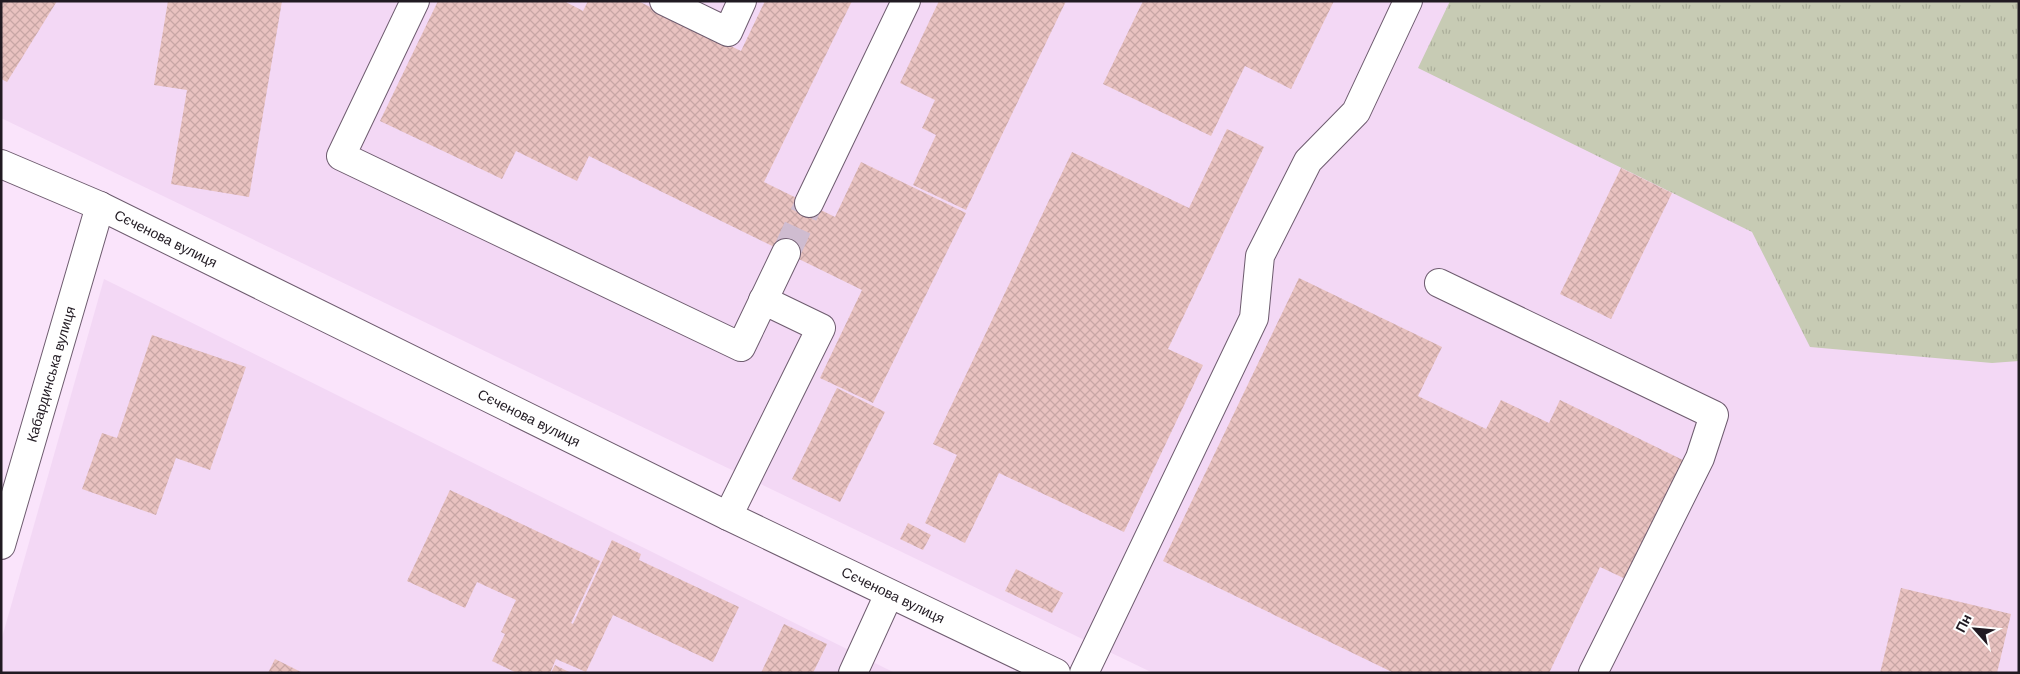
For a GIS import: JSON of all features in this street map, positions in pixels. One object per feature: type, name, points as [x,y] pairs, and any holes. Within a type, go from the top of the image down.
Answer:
[{"type":"street","points":[[415,1],[341,156],[741,347],[786,252]]},
{"type":"street","points":[[664,1],[728,32],[742,1]]},
{"type":"street","points":[[809,203],[906,1]]},
{"type":"street","points":[[1084,673],[1254,318],[1260,256],[1308,161],[1356,112],[1408,1]]},
{"type":"street","name":"Сєченова вулиця","points":[[1,164],[100,206],[728,516],[1056,673]]},
{"type":"street","name":"Кабардинська вулиця","points":[[1,545],[100,206]]},
{"type":"street","points":[[1439,282],[1714,415],[1700,458],[1593,673]]},
{"type":"street","points":[[728,516],[821,328],[763,300]]},
{"type":"street","points":[[853,673],[889,594]]},
{"type":"shaded area","points":[[1,1],[2019,1],[2019,673],[1153,673],[1,118]]},
{"type":"shaded area","points":[[104,279],[895,673],[1,673],[1,641]]},
{"type":"green space","points":[[1450,1],[2019,1],[2019,361],[1992,363],[1810,347],[1752,232],[1418,68]]},
{"type":"building","points":[[1,1],[57,1],[7,82],[1,79]]},
{"type":"building","points":[[168,1],[282,1],[249,197],[171,184],[187,90],[154,85]]},
{"type":"building","points":[[438,1],[564,1],[583,11],[588,1],[638,1],[741,51],[765,1],[852,1],[764,182],[835,217],[861,162],[966,213],[873,403],[820,378],[862,290],[589,156],[577,181],[516,151],[502,179],[380,121]]},
{"type":"building","points":[[939,1],[1066,1],[966,210],[913,185],[936,135],[922,128],[935,100],[900,83]]},
{"type":"building","points":[[1143,1],[1334,1],[1291,89],[1245,66],[1211,136],[1103,84]]},
{"type":"building","points":[[1227,129],[1264,147],[1168,349],[1203,365],[1124,532],[999,473],[965,543],[925,523],[957,455],[933,444],[1072,152],[1189,208]]},
{"type":"building","points":[[1621,168],[1672,193],[1611,319],[1560,294]]},
{"type":"building","points":[[1299,278],[1442,347],[1418,396],[1486,429],[1501,400],[1549,423],[1560,400],[1689,463],[1632,582],[1600,567],[1549,673],[1394,673],[1163,561]]},
{"type":"building","points":[[152,335],[246,367],[210,470],[176,458],[156,515],[82,489],[102,433],[117,438]]},
{"type":"building","points":[[837,388],[885,412],[840,502],[792,479]]},
{"type":"building","points":[[450,490],[600,561],[571,623],[573,624],[612,540],[641,554],[639,560],[739,607],[713,662],[613,615],[586,672],[556,659],[550,673],[517,673],[492,661],[505,634],[501,632],[516,600],[477,582],[465,608],[407,581]]},
{"type":"building","points":[[908,523],[931,535],[923,550],[900,539]]},
{"type":"building","points":[[1016,569],[1063,593],[1052,613],[1005,591]]},
{"type":"building","points":[[1901,588],[2011,614],[1997,673],[1880,673]]},
{"type":"building","points":[[784,624],[827,644],[813,673],[761,673]]},
{"type":"building","points":[[275,659],[303,673],[268,673]]},
{"type":"building","points":[[555,665],[571,673],[551,673]]},
{"type":"tunnel","points":[[786,253],[809,203]]}]
